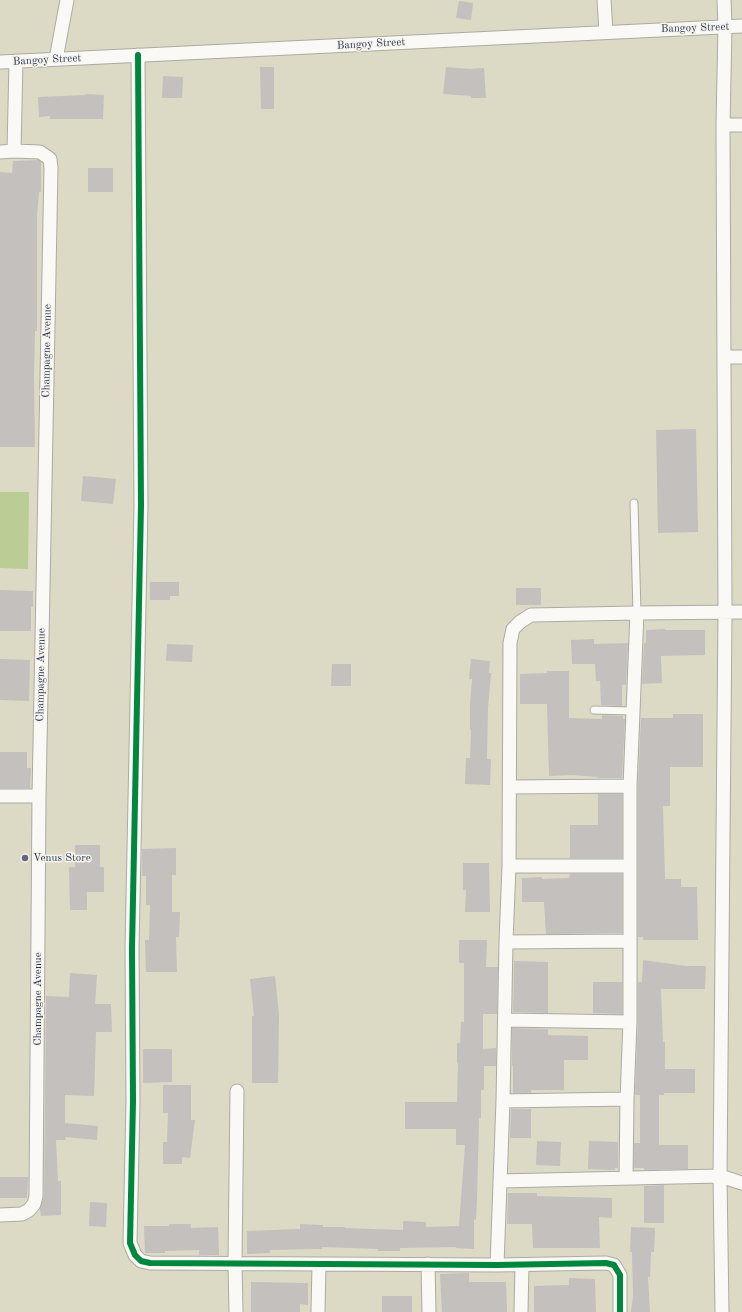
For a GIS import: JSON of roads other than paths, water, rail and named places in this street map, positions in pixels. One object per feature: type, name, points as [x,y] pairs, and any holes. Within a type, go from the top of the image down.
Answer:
[{"type":"street","points":[[56,59],[67,0]]},
{"type":"street","points":[[604,0],[606,32]]},
{"type":"street","points":[[722,1312],[720,1176],[725,612],[723,125],[726,26],[724,0]]},
{"type":"street","name":"Bangoy Street","points":[[0,62],[742,26]]},
{"type":"street","points":[[138,55],[141,506],[132,948],[133,1101],[130,1243],[135,1254],[141,1260],[150,1263],[497,1265],[606,1263],[614,1265],[620,1275],[620,1312]]},
{"type":"street","points":[[14,151],[16,61]]},
{"type":"street","points":[[723,125],[742,126]]},
{"type":"street","name":"Champagne Avenue","points":[[0,152],[40,152],[50,160],[51,168],[39,796],[36,1196],[34,1204],[30,1210],[22,1214],[0,1215]]},
{"type":"street","points":[[725,357],[742,357]]},
{"type":"street","points":[[497,1265],[509,866],[510,643],[513,629],[520,622],[531,615],[742,612]]},
{"type":"street","points":[[626,1178],[630,1022],[630,786],[637,613]]},
{"type":"street","points":[[510,787],[630,786]]},
{"type":"street","points":[[0,796],[39,796]]},
{"type":"street","points":[[509,866],[630,866]]},
{"type":"street","points":[[506,942],[630,941]]},
{"type":"street","points":[[505,1020],[630,1022]]},
{"type":"street","points":[[236,1312],[234,1263],[237,1092]]},
{"type":"street","points":[[503,1101],[627,1099]]},
{"type":"street","points":[[500,1181],[720,1176],[742,1183]]},
{"type":"street","points":[[318,1312],[319,1264]]},
{"type":"street","points":[[428,1264],[428,1312]]},
{"type":"street","points":[[522,1265],[522,1312]]},
{"type":"lane","points":[[634,503],[637,613]]},
{"type":"lane","points":[[594,710],[632,711]]},
{"type":"place","name":"Venus Store","points":[[25,858]]}]
